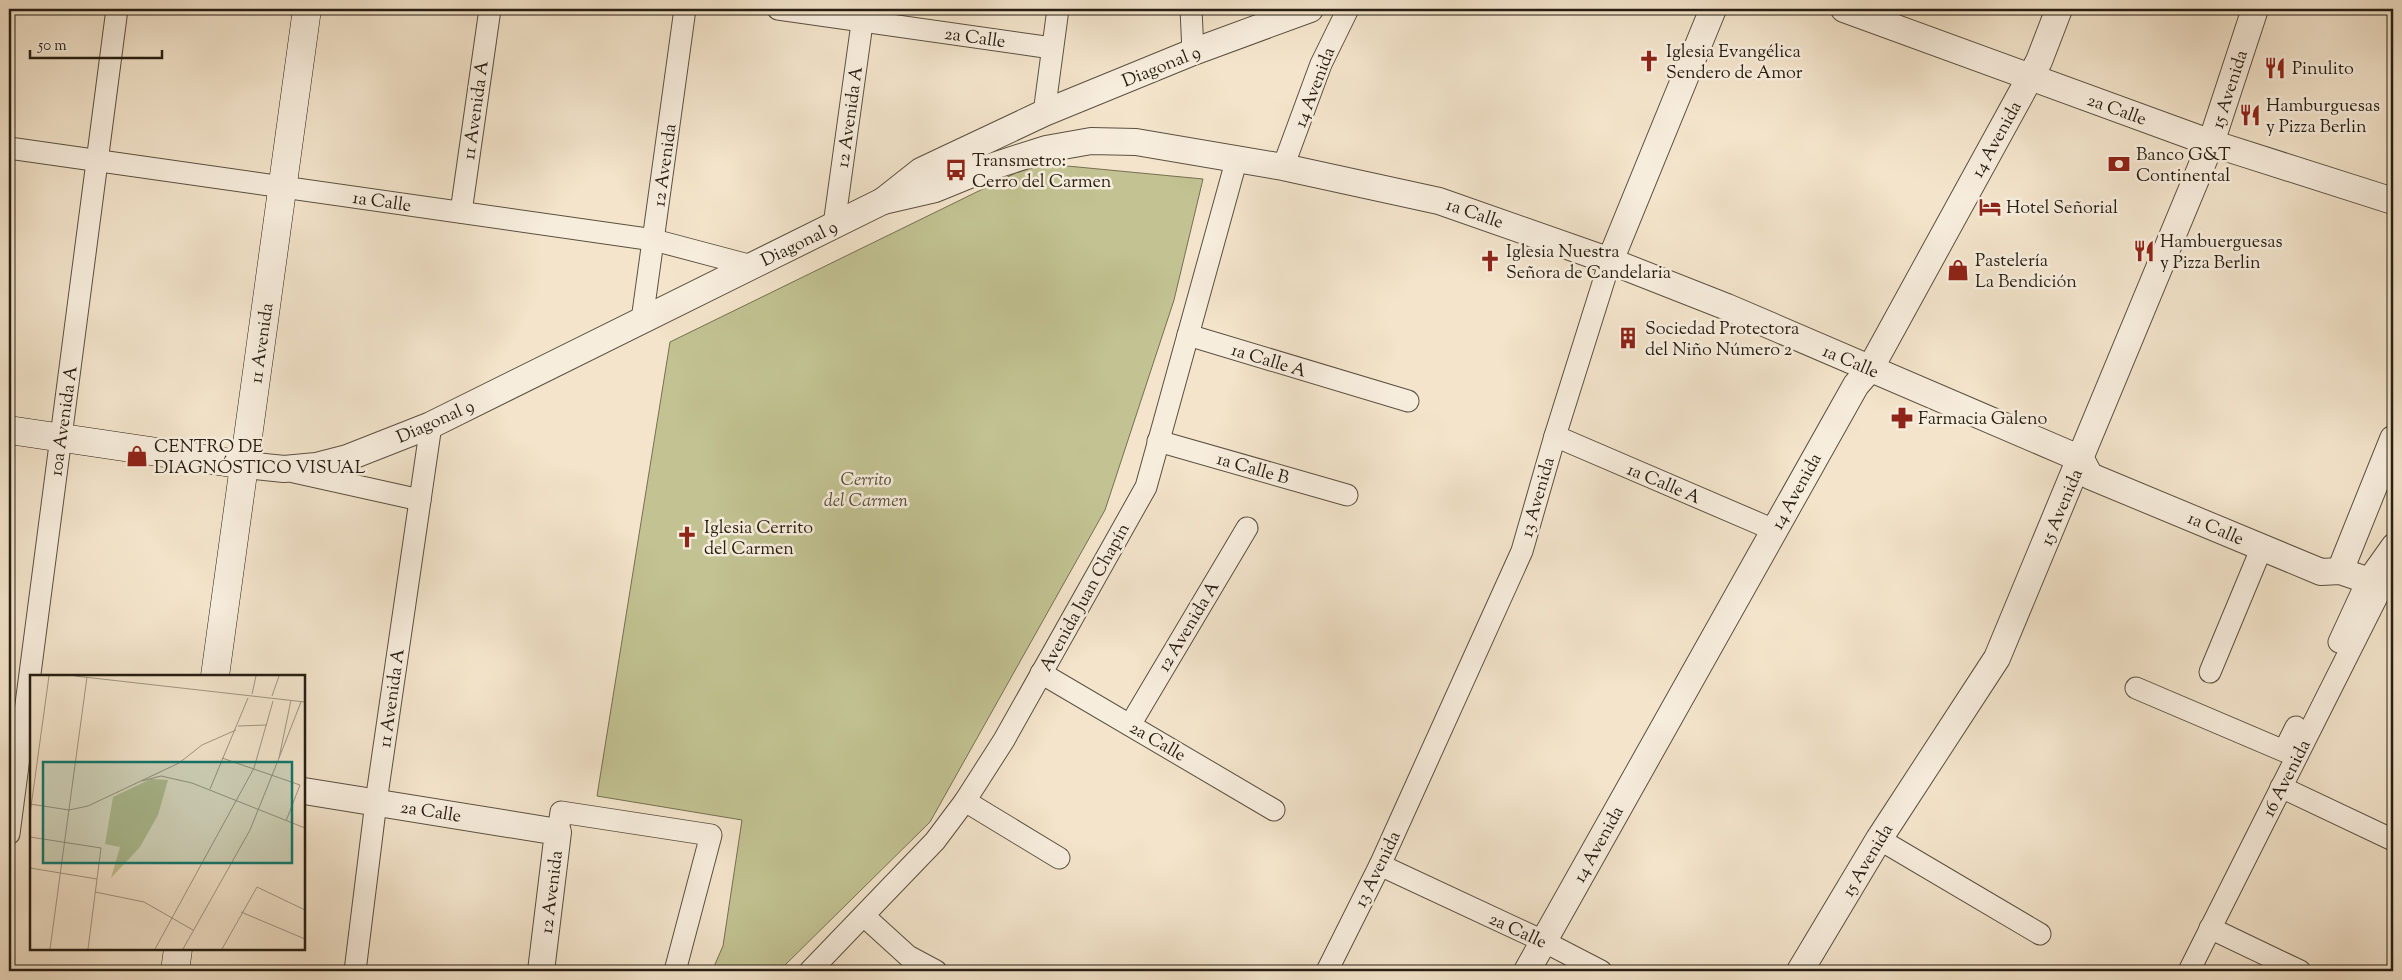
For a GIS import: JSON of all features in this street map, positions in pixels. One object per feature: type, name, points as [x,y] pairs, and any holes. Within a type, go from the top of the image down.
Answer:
[{"type":"main road","name":"11 Avenida","points":[[214,675],[245,465],[307,9]]},
{"type":"main road","points":[[9,430],[245,465]]},
{"type":"main road","points":[[175,971],[178,950]]},
{"type":"street","name":"10a Avenida A","points":[[9,834],[117,9]]},
{"type":"street","name":"11 Avenida A","points":[[461,212],[490,9]]},
{"type":"street","name":"12 Avenida","points":[[642,320],[685,9]]},
{"type":"street","name":"2a Calle","points":[[778,9],[863,15],[1052,48]]},
{"type":"street","points":[[1044,113],[1058,9]]},
{"type":"street","points":[[1191,9],[1192,52]]},
{"type":"street","name":"Diagonal 9","points":[[284,469],[316,466],[347,458],[430,425],[883,201],[921,171],[1044,113],[1192,52],[1310,9]]},
{"type":"street","name":"14 Avenida","points":[[1284,167],[1321,64],[1348,9]]},
{"type":"street","name":"13 Avenida","points":[[1327,971],[1380,865],[1522,551],[1555,436],[1610,261],[1713,9]]},
{"type":"street","name":"2a Calle","points":[[1844,9],[2211,143],[2393,201]]},
{"type":"street","name":"14 Avenida","points":[[1527,971],[1856,385],[1870,369],[2039,61],[2059,9]]},
{"type":"street","name":"15 Avenida","points":[[1800,971],[1879,840],[1997,658],[2082,459],[2211,143],[2255,9]]},
{"type":"street","name":"12 Avenida A","points":[[834,225],[863,15]]},
{"type":"street","name":"1a Calle","points":[[883,201],[935,189],[984,169],[1046,148],[1091,142],[1136,142],[1237,158],[1439,201],[1610,261],[1727,306],[2082,459],[2090,476],[2321,572],[2340,571],[2384,581]]},
{"type":"street","name":"1a Calle","points":[[9,148],[654,240],[752,266]]},
{"type":"street","name":"Avenida Juan Chapín","points":[[810,971],[935,841],[965,801],[1004,740],[1146,487],[1237,158]]},
{"type":"street","name":"1a Calle A","points":[[1188,335],[1408,402]]},
{"type":"street","name":"11 Avenida A","points":[[355,971],[376,802],[430,425]]},
{"type":"street","name":"1a Calle A","points":[[1555,436],[1774,530]]},
{"type":"street","points":[[2340,571],[2393,439]]},
{"type":"street","name":"1a Calle B","points":[[1158,441],[1347,495]]},
{"type":"street","points":[[245,465],[284,469],[420,500]]},
{"type":"street","name":"12 Avenida A","points":[[1130,725],[1247,528]]},
{"type":"street","points":[[2136,688],[2284,751],[2339,643],[2384,581],[2393,544]]},
{"type":"street","points":[[2210,672],[2262,548]]},
{"type":"street","name":"16 Avenida","points":[[2188,971],[2384,581]]},
{"type":"street","name":"2a Calle","points":[[1042,673],[1274,810]]},
{"type":"street","points":[[2281,787],[2393,840]]},
{"type":"street","name":"2a Calle","points":[[305,791],[376,802],[560,822],[711,835],[675,971]]},
{"type":"street","points":[[965,801],[1059,858]]},
{"type":"street","name":"12 Avenida","points":[[541,971],[560,822]]},
{"type":"street","points":[[1879,840],[2040,934]]},
{"type":"street","name":"2a Calle","points":[[1380,865],[1543,941],[1601,971]]},
{"type":"street","points":[[864,916],[908,956],[936,971]]},
{"type":"street","points":[[2210,928],[2300,971]]},
{"type":"green space","name":"Cerrito del Carmen","points":[[1036,163],[1203,179],[1174,300],[1105,510],[930,822],[779,971],[712,971],[723,946],[742,820],[597,796],[670,342]]},
{"type":"place","name":"Iglesia Evangélica Sendero de Amor","points":[[1649,61]]},
{"type":"place","name":"Pinulito","points":[[2275,68]]},
{"type":"place","name":"Hamburguesas y Pizza Berlin","points":[[2250,115]]},
{"type":"place","name":"Banco G&T Continental","points":[[2119,164]]},
{"type":"place","name":"Transmetro: Cerro del Carmen","points":[[956,170]]},
{"type":"place","name":"Hotel Señorial","points":[[1990,207]]},
{"type":"place","name":"Hambuerguesas y Pizza Berlin","points":[[2144,251]]},
{"type":"place","name":"Iglesia Nuestra Señora de Candelaria","points":[[1490,261]]},
{"type":"place","name":"Pastelería La Bendición","points":[[1958,270]]},
{"type":"place","name":"Sociedad Protectora del Niño Número 2","points":[[1628,338]]},
{"type":"place","name":"Farmacia Galeno","points":[[1902,418]]},
{"type":"place","name":"CENTRO DE DIAGNÓSTICO VISUAL","points":[[137,456]]},
{"type":"place","name":"Iglesia Cerrito del Carmen","points":[[687,537]]}]
